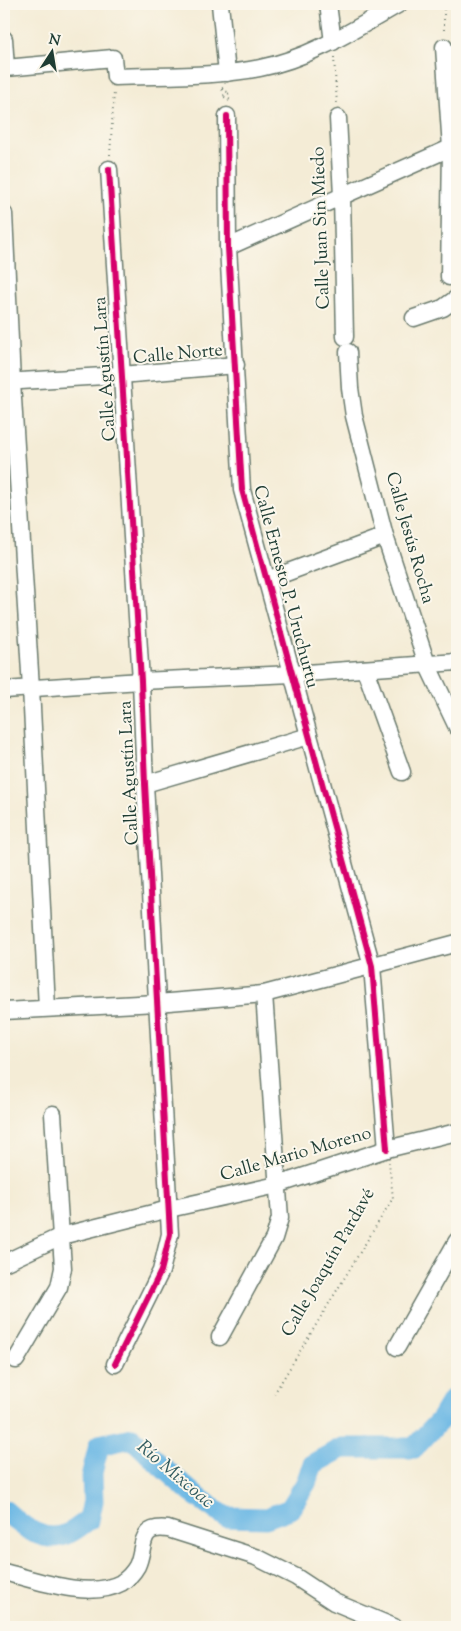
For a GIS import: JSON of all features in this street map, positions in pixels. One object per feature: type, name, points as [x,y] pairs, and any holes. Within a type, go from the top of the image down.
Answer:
[{"type":"street","points":[[220,4],[226,73]]},
{"type":"street","points":[[328,4],[333,42]]},
{"type":"street","points":[[4,39],[6,68],[113,58],[115,77],[226,73],[260,68],[286,61],[333,42],[399,4]]},
{"type":"street","points":[[444,46],[454,146],[449,276]]},
{"type":"street","name":"Calle Ernesto P. Uruchurtu","points":[[225,110],[228,246],[242,490],[372,966]]},
{"type":"street","name":"Calle Juan Sin Miedo","points":[[338,118],[347,344]]},
{"type":"street","points":[[228,246],[454,146]]},
{"type":"street","name":"Calle Agustín Lara","points":[[109,169],[141,681],[170,1234],[161,1271],[115,1364]]},
{"type":"street","points":[[4,214],[8,382],[31,688],[47,1008]]},
{"type":"street","points":[[414,318],[443,308],[457,298]]},
{"type":"street","name":"Calle Jesús Rocha","points":[[347,344],[354,416],[385,536],[427,664],[457,727]]},
{"type":"street","name":"Calle Norte","points":[[8,382],[122,376],[236,365]]},
{"type":"street","points":[[268,580],[385,536]]},
{"type":"street","points":[[4,690],[293,674],[457,662]]},
{"type":"street","points":[[365,669],[402,772]]},
{"type":"street","points":[[145,784],[309,736]]},
{"type":"street","points":[[4,1011],[157,1003],[264,994],[457,943]]},
{"type":"street","points":[[372,966],[387,1149]]},
{"type":"street","points":[[220,1336],[274,1238],[280,1218],[264,994]]},
{"type":"street","points":[[16,1360],[59,1287],[63,1268],[53,1114]]},
{"type":"street","name":"Calle Mario Moreno","points":[[4,1263],[60,1236],[277,1185],[387,1149],[457,1132]]},
{"type":"street","points":[[397,1347],[457,1241]]},
{"type":"street","points":[[4,1572],[80,1589],[100,1589],[119,1584],[130,1576],[137,1566],[145,1536],[150,1530],[158,1527],[256,1557],[296,1578],[334,1602],[394,1627]]},
{"type":"path","points":[[444,4],[444,46]]},
{"type":"path","points":[[333,42],[338,118]]},
{"type":"path","points":[[225,110],[231,100],[222,96],[230,93],[220,89],[227,86],[226,73]]},
{"type":"path","points":[[109,169],[115,77]]},
{"type":"waterway","name":"Río Mixcoac","points":[[4,1510],[26,1528],[42,1536],[60,1536],[72,1532],[89,1520],[93,1501],[92,1473],[99,1445],[132,1438],[192,1493],[226,1517],[266,1518],[290,1509],[306,1483],[313,1464],[342,1448],[414,1448],[440,1420],[452,1400],[457,1401]]},
{"type":"cycle path","points":[[227,116],[228,247],[242,490],[372,966],[387,1149]]},
{"type":"cycle path","points":[[109,169],[141,681],[170,1234],[161,1271],[115,1364]]}]
